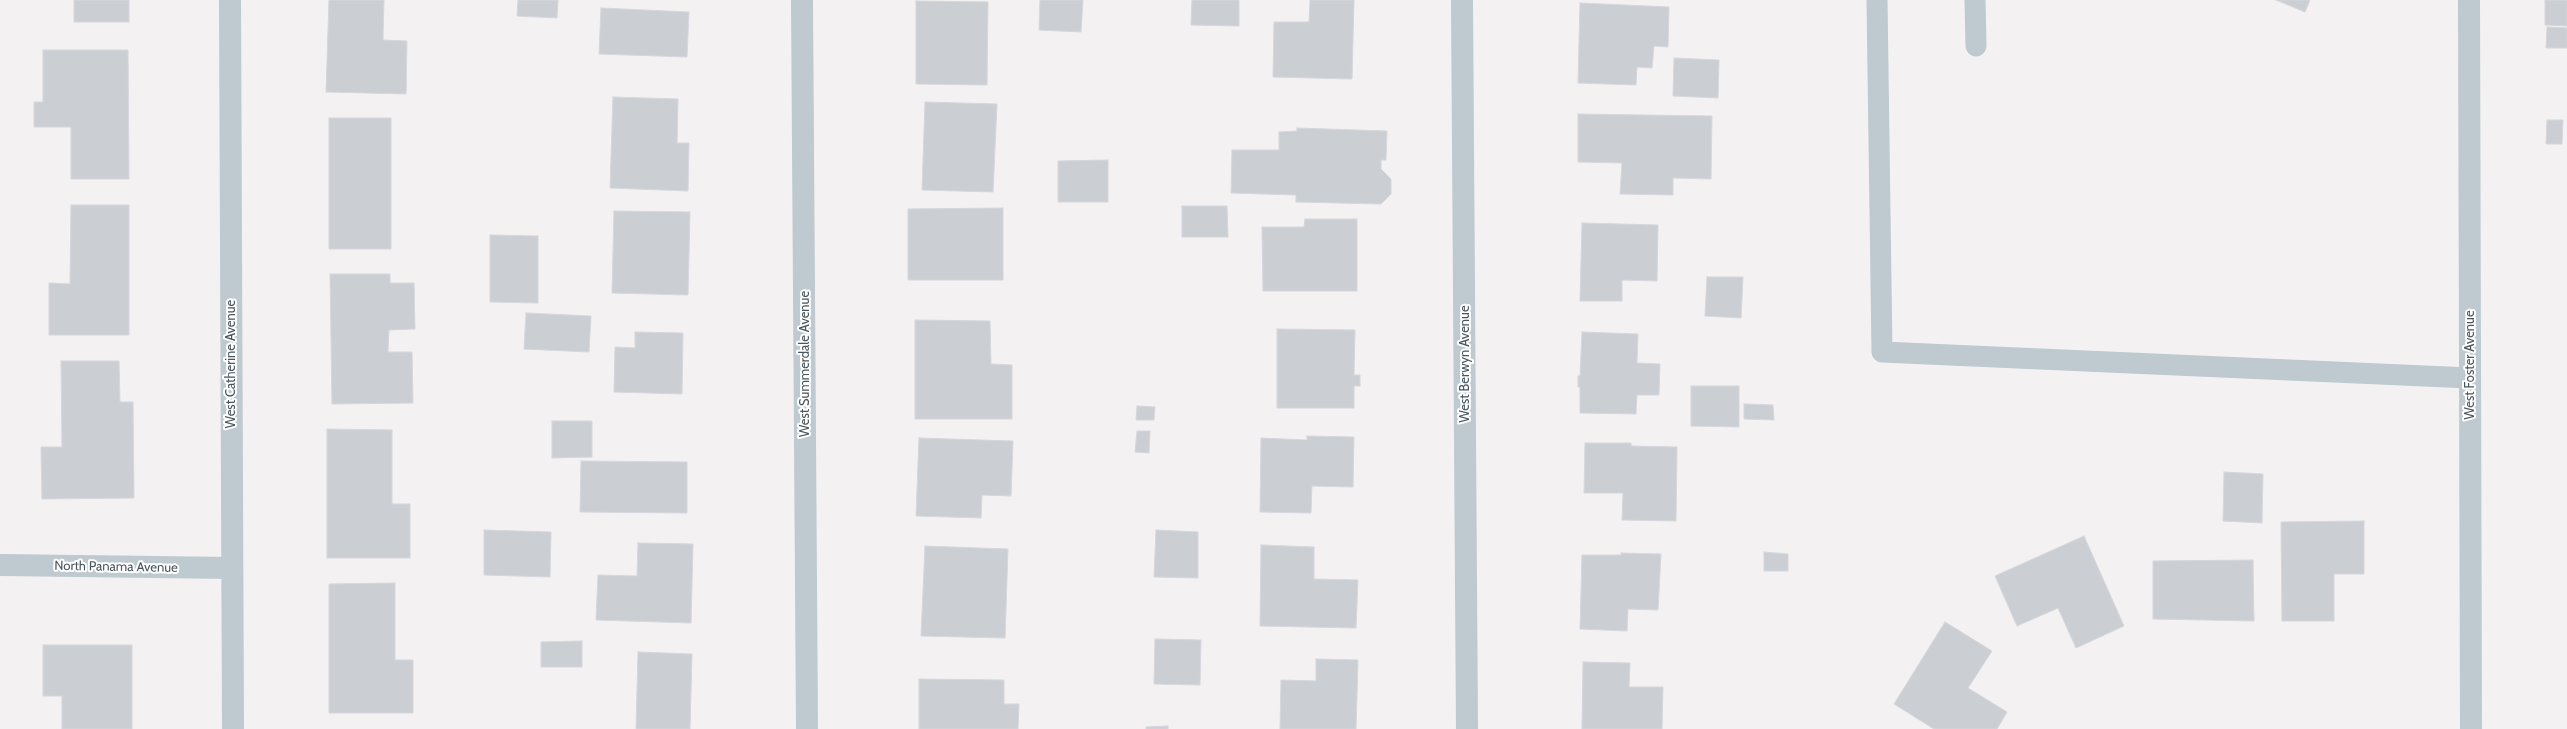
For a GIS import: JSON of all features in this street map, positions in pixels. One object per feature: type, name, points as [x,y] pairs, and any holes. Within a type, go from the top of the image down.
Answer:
[{"type":"street","name":"West Catherine Avenue","points":[[230,0],[233,729]]},
{"type":"street","name":"West Summerdale Avenue","points":[[802,0],[807,729]]},
{"type":"street","name":"West Berwyn Avenue","points":[[1462,0],[1467,729]]},
{"type":"street","name":"West Foster Avenue","points":[[2469,0],[2471,729]]},
{"type":"street","name":"North Panama Avenue","points":[[0,565],[232,568]]},
{"type":"lane","points":[[1877,0],[1882,352],[2470,378]]},
{"type":"lane","points":[[1975,0],[1976,46]]},
{"type":"building","points":[[74,0],[129,0],[129,22],[74,22]]},
{"type":"building","points":[[329,0],[384,0],[383,40],[407,41],[406,94],[326,92]]},
{"type":"building","points":[[518,0],[558,0],[557,18],[517,16]]},
{"type":"building","points":[[1040,0],[1083,0],[1081,32],[1039,30]]},
{"type":"building","points":[[1192,0],[1239,0],[1239,26],[1191,25]]},
{"type":"building","points":[[1310,0],[1354,0],[1352,79],[1273,77],[1274,22],[1309,22]]},
{"type":"building","points":[[2276,0],[2310,0],[2305,12]]},
{"type":"building","points":[[2545,0],[2567,0],[2567,26],[2545,25]]},
{"type":"building","points":[[916,1],[988,2],[987,85],[916,84]]},
{"type":"building","points":[[1580,3],[1669,7],[1668,47],[1654,46],[1652,68],[1637,67],[1636,85],[1578,83]]},
{"type":"building","points":[[601,8],[689,12],[687,57],[599,54]]},
{"type":"building","points":[[2547,27],[2567,28],[2567,48],[2546,48]]},
{"type":"building","points":[[43,50],[128,50],[129,179],[71,179],[71,127],[34,127],[34,102],[43,102]]},
{"type":"building","points":[[1674,58],[1719,60],[1718,98],[1673,96]]},
{"type":"building","points":[[613,97],[678,99],[677,143],[689,143],[688,191],[610,188]]},
{"type":"building","points":[[925,102],[997,104],[993,192],[922,190]]},
{"type":"building","points":[[1578,114],[1712,116],[1711,179],[1673,178],[1673,195],[1620,194],[1622,163],[1578,162]]},
{"type":"building","points":[[329,118],[391,118],[391,249],[329,249]]},
{"type":"building","points":[[2547,120],[2563,120],[2562,144],[2546,144]]},
{"type":"building","points":[[1297,128],[1387,131],[1386,160],[1381,160],[1381,169],[1391,179],[1391,194],[1381,204],[1296,202],[1296,195],[1231,193],[1232,150],[1279,150],[1279,132],[1297,131]]},
{"type":"building","points":[[1108,160],[1108,202],[1058,202],[1058,161]]},
{"type":"building","points":[[71,205],[129,205],[129,335],[49,335],[49,283],[70,284]]},
{"type":"building","points":[[1182,206],[1227,206],[1228,237],[1182,237]]},
{"type":"building","points":[[1003,208],[1003,280],[908,280],[908,209]]},
{"type":"building","points":[[614,211],[690,212],[688,295],[612,293]]},
{"type":"building","points":[[1305,219],[1357,219],[1357,291],[1263,291],[1262,227],[1304,227]]},
{"type":"building","points":[[1582,223],[1658,225],[1657,281],[1622,280],[1622,301],[1580,301]]},
{"type":"building","points":[[490,235],[538,236],[538,303],[490,302]]},
{"type":"building","points":[[330,274],[390,274],[390,283],[414,283],[415,329],[389,330],[388,352],[412,352],[413,403],[332,404]]},
{"type":"building","points":[[1707,277],[1743,277],[1741,318],[1705,316]]},
{"type":"building","points":[[526,313],[591,316],[589,352],[524,349]]},
{"type":"building","points":[[915,320],[990,321],[991,364],[1012,365],[1012,419],[915,419]]},
{"type":"building","points":[[1277,329],[1355,330],[1354,375],[1360,375],[1360,386],[1354,386],[1354,408],[1277,408]]},
{"type":"building","points":[[635,332],[683,333],[682,394],[614,392],[615,347],[635,348]]},
{"type":"building","points":[[1582,332],[1638,334],[1637,363],[1660,364],[1659,395],[1637,395],[1636,414],[1580,413],[1580,387],[1578,387],[1578,376],[1580,376]]},
{"type":"building","points":[[61,361],[119,361],[120,402],[133,402],[134,498],[42,499],[41,447],[62,447]]},
{"type":"building","points":[[1691,386],[1739,386],[1739,427],[1691,426]]},
{"type":"building","points":[[1744,404],[1773,405],[1774,420],[1744,419]]},
{"type":"building","points":[[1137,406],[1155,407],[1154,420],[1136,420]]},
{"type":"building","points":[[552,421],[592,421],[592,457],[552,458]]},
{"type":"building","points":[[327,429],[392,430],[392,504],[410,504],[410,558],[327,558]]},
{"type":"building","points":[[1137,431],[1150,431],[1149,453],[1135,452]]},
{"type":"building","points":[[1307,436],[1354,437],[1353,487],[1312,486],[1311,513],[1260,512],[1261,438],[1307,440]]},
{"type":"building","points":[[919,438],[1013,441],[1011,496],[982,495],[981,518],[916,516]]},
{"type":"building","points":[[1585,443],[1631,443],[1631,446],[1677,447],[1676,521],[1622,520],[1623,493],[1584,493]]},
{"type":"building","points":[[581,461],[687,462],[687,513],[580,512]]},
{"type":"building","points":[[2224,472],[2263,474],[2262,523],[2223,521]]},
{"type":"building","points":[[2364,521],[2364,574],[2334,574],[2334,621],[2282,621],[2281,522]]},
{"type":"building","points":[[484,530],[551,532],[550,577],[484,575]]},
{"type":"building","points":[[1156,530],[1198,532],[1198,578],[1154,577]]},
{"type":"building","points":[[2084,536],[2124,626],[2076,648],[2058,608],[2017,626],[1995,576]]},
{"type":"building","points":[[638,543],[693,544],[691,623],[596,620],[598,575],[637,576]]},
{"type":"building","points":[[1261,545],[1314,547],[1314,579],[1358,580],[1356,628],[1260,626]]},
{"type":"building","points":[[925,546],[1008,549],[1005,638],[921,636]]},
{"type":"building","points":[[1764,552],[1788,554],[1788,571],[1764,571]]},
{"type":"building","points":[[1621,553],[1661,554],[1658,610],[1628,609],[1627,631],[1580,629],[1582,555],[1621,555]]},
{"type":"building","points":[[2253,560],[2254,621],[2153,619],[2153,561]]},
{"type":"building","points":[[395,583],[395,660],[413,660],[413,713],[329,713],[329,584]]},
{"type":"building","points":[[1945,622],[1992,651],[1968,688],[2007,712],[1997,729],[1934,729],[1894,704]]},
{"type":"building","points":[[1155,639],[1201,640],[1200,685],[1154,684]]},
{"type":"building","points":[[582,641],[582,667],[541,667],[541,642]]},
{"type":"building","points":[[43,645],[132,645],[132,729],[62,729],[62,696],[43,696]]},
{"type":"building","points":[[638,652],[692,654],[690,729],[636,729]]},
{"type":"building","points":[[1316,659],[1358,660],[1356,729],[1280,729],[1281,680],[1316,681]]},
{"type":"building","points":[[1583,662],[1630,663],[1629,687],[1663,687],[1662,729],[1582,729]]},
{"type":"building","points":[[919,679],[1004,680],[1004,704],[1019,704],[1018,729],[919,729]]},
{"type":"building","points":[[1168,726],[1168,729],[1146,729],[1146,727]]}]
